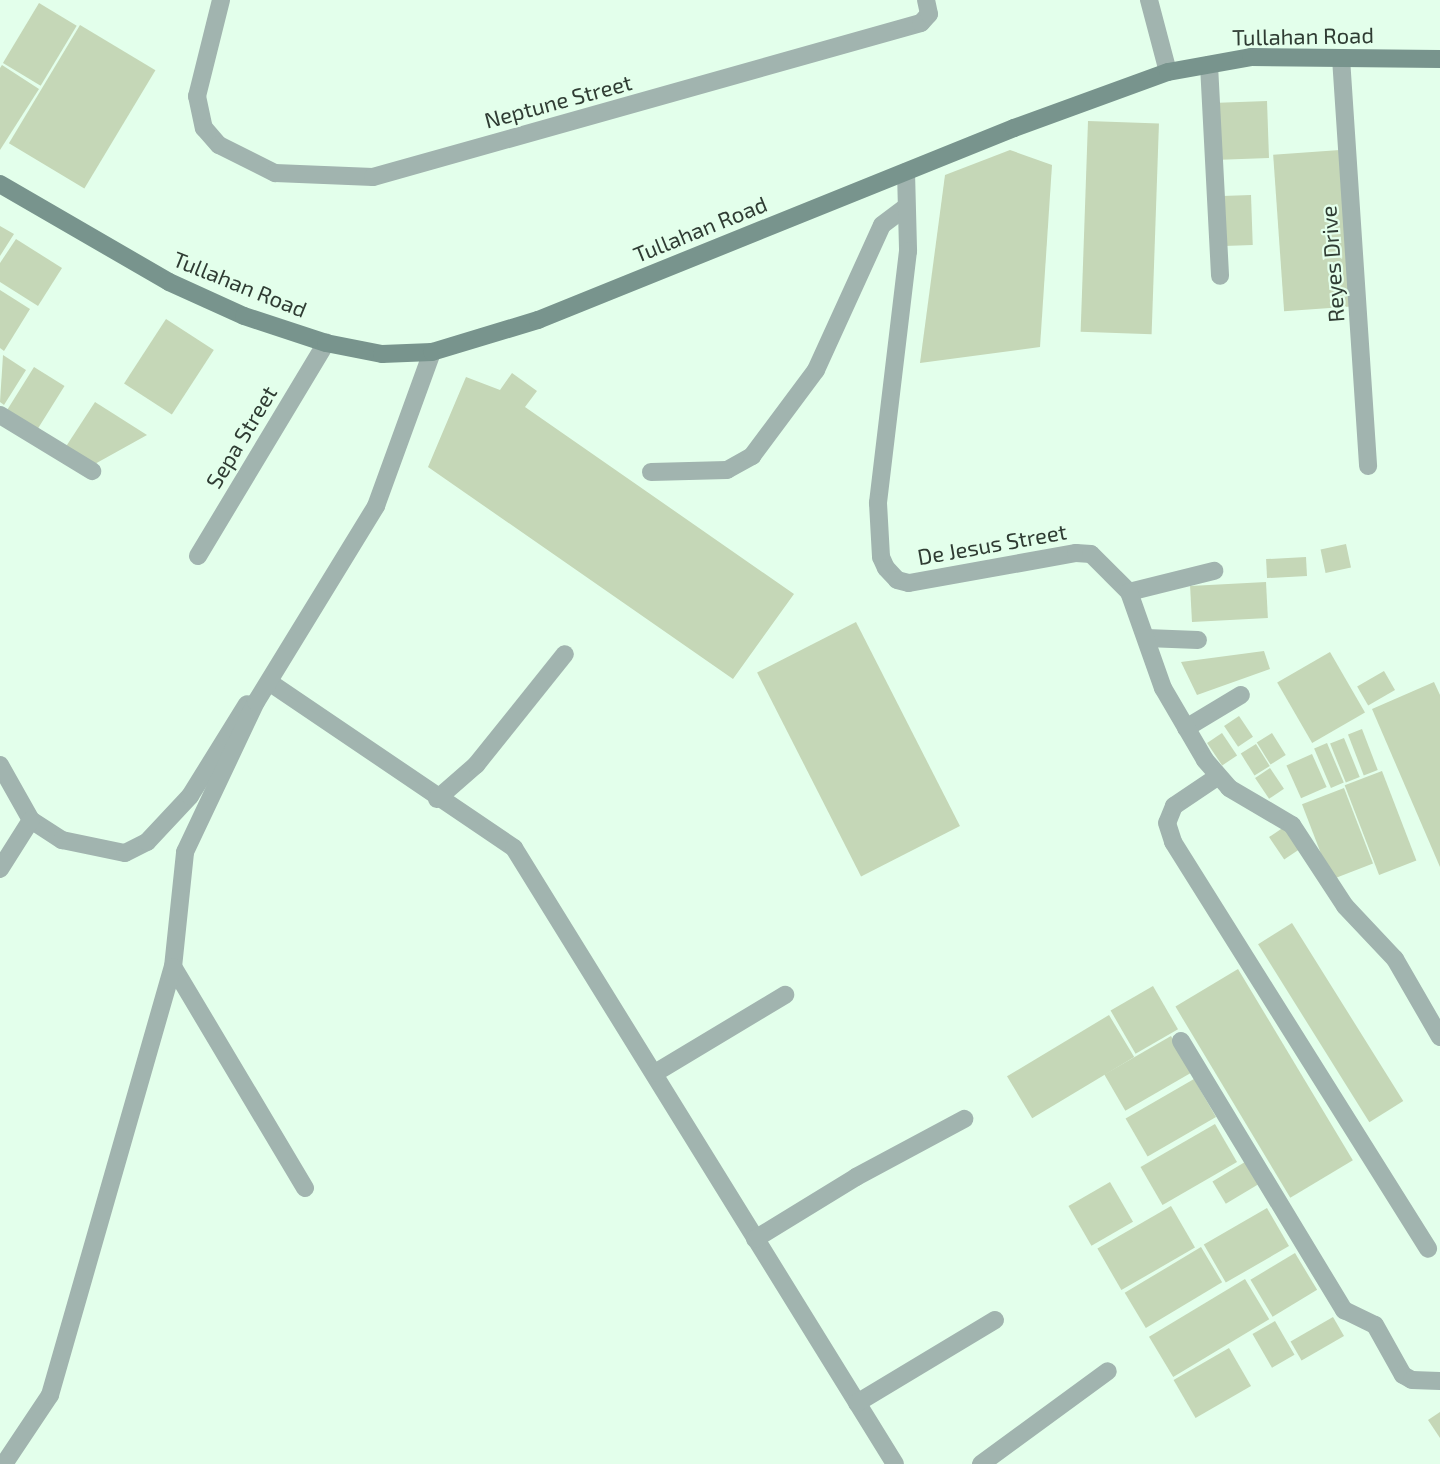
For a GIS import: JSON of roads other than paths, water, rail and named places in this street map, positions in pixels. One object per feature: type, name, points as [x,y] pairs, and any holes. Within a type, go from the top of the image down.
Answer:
[{"type":"main road","name":"Tullahan Road","points":[[0,184],[169,282],[244,316],[326,344],[382,354],[432,352],[538,320],[906,172],[1168,72],[1251,57],[1440,59]]},
{"type":"street","name":"Neptune Street","points":[[221,0],[197,96],[198,114],[219,145],[275,173],[373,177],[921,22],[929,14],[926,0]]},
{"type":"street","points":[[1149,0],[1168,72]]},
{"type":"street","name":"Reyes Drive","points":[[1341,58],[1368,466]]},
{"type":"street","points":[[1209,64],[1220,276]]},
{"type":"street","name":"De Jesus Street","points":[[906,172],[908,251],[878,503],[880,556],[886,568],[909,583],[1076,553],[1091,554],[1129,592],[1163,688],[1186,728],[1223,783]]},
{"type":"street","points":[[651,472],[727,470],[752,456],[816,370],[882,225],[906,207]]},
{"type":"street","name":"Sepa Street","points":[[198,556],[326,344]]},
{"type":"street","points":[[4,1464],[51,1395],[173,967],[185,852],[256,702],[376,506],[432,352]]},
{"type":"street","points":[[0,415],[92,471]]},
{"type":"street","points":[[1129,592],[1214,571]]},
{"type":"street","points":[[1146,638],[1198,640]]},
{"type":"street","points":[[437,799],[476,765],[565,654]]},
{"type":"street","points":[[268,682],[437,799],[488,827],[514,848],[895,1464]]},
{"type":"street","points":[[1186,728],[1241,695]]},
{"type":"street","points":[[0,765],[31,820],[63,840],[108,853],[132,850],[167,823],[190,796],[237,715],[256,702]]},
{"type":"street","points":[[1428,1249],[1173,842],[1167,823],[1174,806],[1223,783],[1292,825],[1345,906],[1395,959],[1440,1037]]},
{"type":"street","points":[[0,869],[31,820]]},
{"type":"street","points":[[173,967],[305,1188]]},
{"type":"street","points":[[655,1073],[785,995]]},
{"type":"street","points":[[1181,1041],[1344,1310],[1374,1325],[1403,1375],[1412,1380],[1440,1380]]},
{"type":"street","points":[[755,1239],[856,1177],[964,1119]]},
{"type":"street","points":[[857,1403],[995,1320]]},
{"type":"street","points":[[981,1464],[1108,1371]]}]
